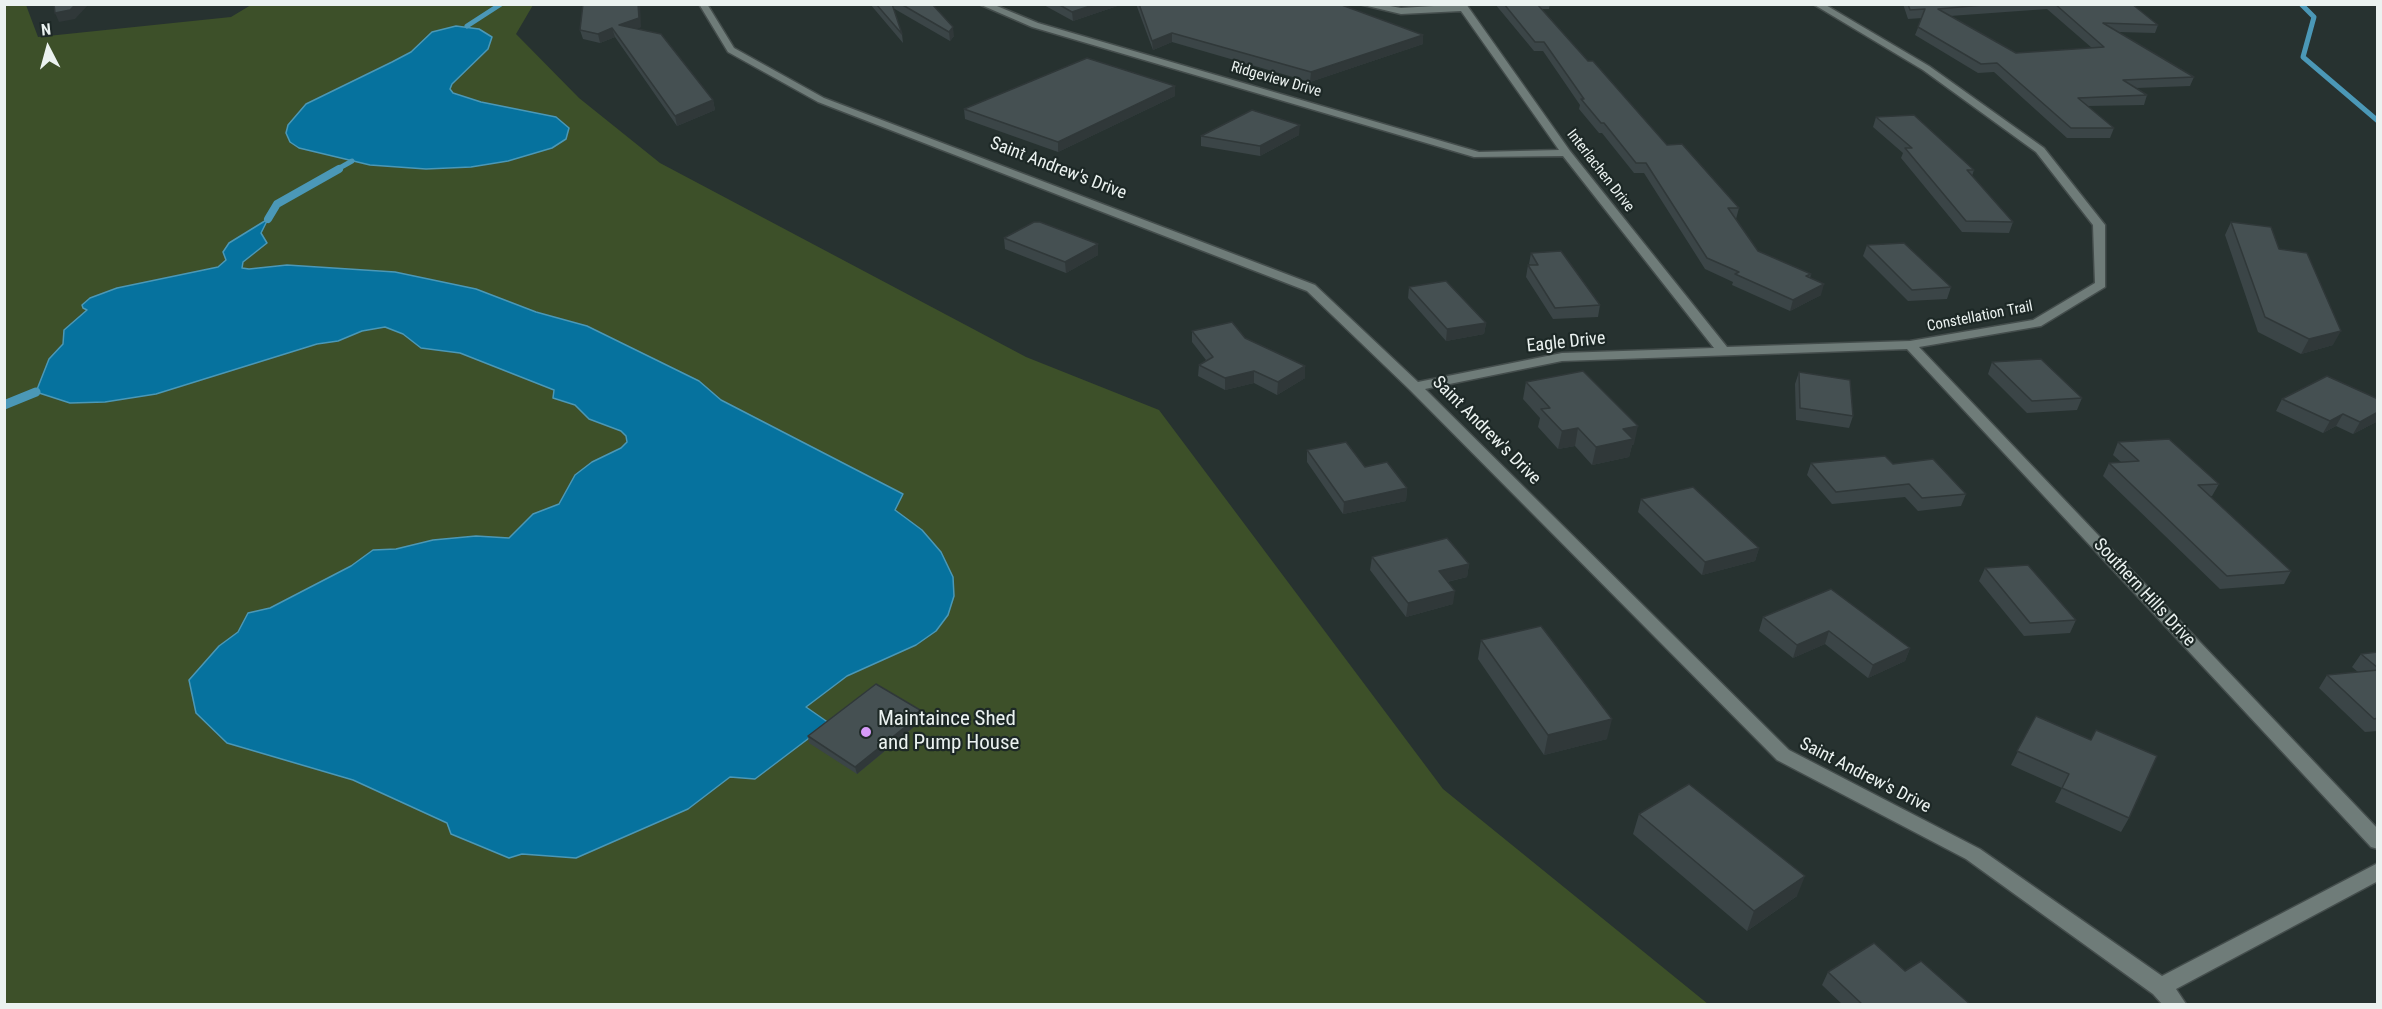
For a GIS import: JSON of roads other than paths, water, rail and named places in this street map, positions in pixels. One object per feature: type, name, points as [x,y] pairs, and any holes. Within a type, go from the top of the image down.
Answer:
[{"type":"street","name":"Saint Andrew's Drive","points":[[703,4],[731,50],[821,100],[1311,288],[1415,387],[1783,755],[1973,854],[2161,987],[2175,1005]]},
{"type":"street","name":"Ridgeview Drive","points":[[983,4],[1035,25],[1478,154],[1566,153]]},
{"type":"street","points":[[1363,4],[1401,10],[1462,6]]},
{"type":"street","name":"Constellation Trail","points":[[1722,350],[1911,345],[2037,323],[2101,284],[2099,225],[2040,150],[1926,68],[1823,5]]},
{"type":"street","name":"Interlachen Drive","points":[[1462,6],[1566,153],[1722,350]]},
{"type":"street","name":"Southern Hills Drive","points":[[1911,345],[2378,842]]},
{"type":"street","name":"Eagle Drive","points":[[1415,387],[1562,357],[1722,350]]},
{"type":"street","points":[[2161,987],[2378,871]]},
{"type":"water","points":[[456,26],[479,29],[492,37],[488,49],[452,84],[450,89],[453,93],[481,102],[556,117],[569,128],[566,139],[552,148],[508,161],[471,167],[426,169],[370,165],[299,148],[290,142],[286,133],[288,125],[306,104],[411,52],[432,32]]},
{"type":"water","points":[[268,219],[261,233],[267,243],[243,262],[242,268],[287,265],[395,272],[476,289],[536,312],[587,326],[699,381],[721,400],[903,494],[895,510],[922,530],[941,552],[953,577],[954,596],[948,615],[936,631],[916,645],[847,676],[806,707],[829,723],[755,779],[730,777],[688,809],[576,858],[522,854],[509,858],[451,834],[447,823],[353,780],[227,743],[196,713],[189,680],[219,646],[238,632],[248,613],[270,608],[351,566],[373,550],[396,549],[433,540],[476,536],[509,538],[533,514],[559,504],[575,475],[592,462],[621,448],[627,442],[626,436],[621,431],[589,419],[575,405],[553,398],[554,390],[460,353],[421,348],[403,334],[385,327],[362,331],[338,341],[317,344],[156,394],[105,402],[70,403],[36,392],[49,359],[63,344],[64,330],[87,310],[82,305],[90,298],[117,288],[218,267],[226,260],[223,252],[229,243]]},
{"type":"waterway","points":[[467,26],[501,4]]},
{"type":"waterway","points":[[2301,4],[2314,17],[2303,57],[2378,121]]},
{"type":"waterway","points":[[336,170],[352,161]]},
{"type":"waterway","points":[[268,219],[277,204],[339,169]]},
{"type":"waterway","points":[[4,405],[36,392]]},
{"type":"place","name":"Maintaince Shed and Pump House","points":[[866,732]]}]
